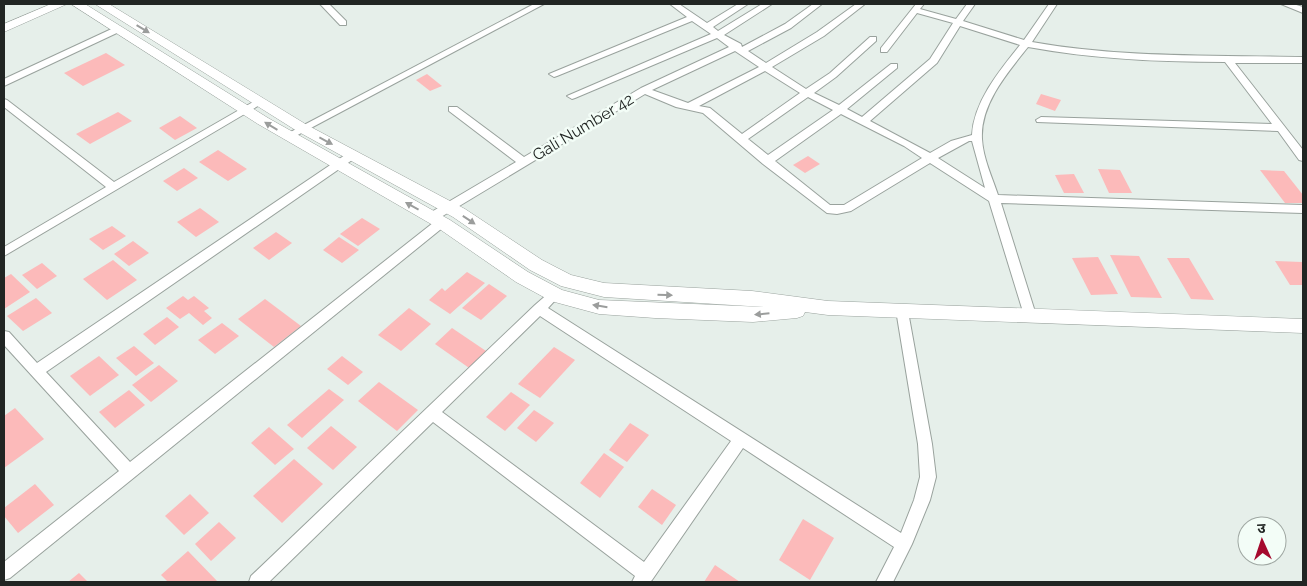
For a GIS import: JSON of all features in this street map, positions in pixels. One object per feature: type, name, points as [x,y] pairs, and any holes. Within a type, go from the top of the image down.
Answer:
[{"type":"street","points":[[4,21],[44,4]]},
{"type":"street","points":[[4,28],[61,4]]},
{"type":"street","points":[[77,4],[288,136],[437,220],[522,278],[554,294],[599,307],[654,311],[753,315],[828,308]]},
{"type":"street","points":[[101,4],[302,128],[449,207],[536,265],[568,281],[604,290],[752,298],[828,308],[1303,326]]},
{"type":"street","points":[[324,4],[343,23]]},
{"type":"street","points":[[288,136],[540,4]]},
{"type":"street","points":[[674,4],[809,94],[864,120],[994,199],[1303,209]]},
{"type":"street","points":[[708,26],[744,4]]},
{"type":"street","points":[[572,96],[719,34],[768,4]]},
{"type":"street","name":"Gali Number 42","points":[[4,572],[437,220],[449,207],[644,90],[788,26],[818,4]]},
{"type":"street","points":[[689,107],[820,37],[861,4]]},
{"type":"street","points":[[864,120],[934,62],[971,4]]},
{"type":"street","points":[[1030,315],[977,138],[980,121],[997,82],[1053,4]]},
{"type":"street","points":[[1285,4],[1300,7]]},
{"type":"street","points":[[884,50],[918,7],[1026,44],[1057,51],[1227,59],[1303,60]]},
{"type":"street","points":[[554,74],[694,17]]},
{"type":"street","points":[[4,82],[118,29]]},
{"type":"street","points":[[741,139],[809,94],[847,64],[873,39]]},
{"type":"street","points":[[1227,59],[1303,157]]},
{"type":"street","points":[[767,161],[806,135],[894,66]]},
{"type":"street","points":[[644,90],[689,107],[706,110],[819,205],[827,209],[847,208],[962,140],[977,138]]},
{"type":"street","points":[[4,252],[260,101]]},
{"type":"street","points":[[4,102],[113,187]]},
{"type":"street","points":[[454,110],[524,162]]},
{"type":"street","points":[[1041,120],[1281,128]]},
{"type":"street","points":[[36,370],[351,155]]},
{"type":"street","points":[[257,582],[554,294]]},
{"type":"street","points":[[539,309],[904,544]]},
{"type":"street","points":[[884,582],[904,544],[922,500],[928,477],[925,444],[902,310]]},
{"type":"street","points":[[4,336],[129,472]]},
{"type":"street","points":[[432,413],[643,578],[742,439]]},
{"type":"building","points":[[106,53],[125,65],[83,86],[64,73]]},
{"type":"building","points":[[427,74],[442,86],[430,91],[416,80]]},
{"type":"building","points":[[1041,94],[1061,100],[1055,111],[1036,104]]},
{"type":"building","points":[[118,112],[132,121],[90,144],[76,134]]},
{"type":"building","points":[[180,116],[197,128],[175,140],[159,128]]},
{"type":"building","points":[[218,150],[247,169],[228,181],[199,162]]},
{"type":"building","points":[[808,156],[820,164],[805,173],[793,165]]},
{"type":"building","points":[[184,168],[198,178],[177,191],[163,181]]},
{"type":"building","points":[[1098,169],[1120,170],[1132,193],[1109,193]]},
{"type":"building","points":[[1260,170],[1284,171],[1303,195],[1303,203],[1285,203]]},
{"type":"building","points":[[1074,174],[1084,193],[1064,193],[1055,175]]},
{"type":"building","points":[[200,208],[219,222],[196,237],[177,222]]},
{"type":"building","points":[[362,218],[380,229],[358,246],[340,234]]},
{"type":"building","points":[[112,226],[126,236],[103,250],[89,239]]},
{"type":"building","points":[[276,232],[292,243],[269,260],[253,248]]},
{"type":"building","points":[[339,237],[359,250],[342,263],[323,250]]},
{"type":"building","points":[[133,241],[149,253],[129,266],[114,254]]},
{"type":"building","points":[[1110,255],[1139,256],[1162,298],[1131,297]]},
{"type":"building","points":[[1098,257],[1118,294],[1091,295],[1072,258]]},
{"type":"building","points":[[1167,258],[1189,258],[1214,300],[1191,299]]},
{"type":"building","points":[[113,260],[137,280],[107,300],[83,279]]},
{"type":"building","points":[[1275,261],[1302,262],[1303,285],[1290,285]]},
{"type":"building","points":[[42,263],[57,276],[37,289],[22,275]]},
{"type":"building","points":[[467,272],[485,283],[450,314],[429,300],[442,288],[445,291]]},
{"type":"building","points":[[11,274],[30,292],[4,309],[4,278]]},
{"type":"building","points":[[489,284],[507,296],[481,320],[462,308]]},
{"type":"building","points":[[183,296],[188,300],[194,296],[209,308],[204,311],[212,318],[203,325],[189,313],[180,319],[166,308]]},
{"type":"building","points":[[36,298],[52,313],[23,331],[7,316]]},
{"type":"building","points":[[265,299],[301,326],[274,347],[238,319]]},
{"type":"building","points":[[409,308],[431,324],[401,351],[378,335]]},
{"type":"building","points":[[167,317],[179,327],[155,345],[143,334]]},
{"type":"building","points":[[222,323],[239,336],[215,354],[198,340]]},
{"type":"building","points":[[452,328],[489,353],[472,370],[435,344]]},
{"type":"building","points":[[134,346],[154,363],[136,376],[116,358]]},
{"type":"building","points":[[554,347],[575,360],[540,398],[518,384]]},
{"type":"building","points":[[99,356],[119,375],[90,396],[70,376]]},
{"type":"building","points":[[342,356],[363,372],[348,385],[327,369]]},
{"type":"building","points":[[159,365],[178,381],[151,402],[132,385]]},
{"type":"building","points":[[379,382],[418,410],[397,431],[358,401]]},
{"type":"building","points":[[329,389],[344,400],[302,438],[287,425]]},
{"type":"building","points":[[129,390],[145,405],[115,428],[99,412]]},
{"type":"building","points":[[511,392],[530,405],[505,431],[486,417]]},
{"type":"building","points":[[15,408],[44,439],[4,468],[4,416]]},
{"type":"building","points":[[534,410],[554,423],[536,442],[517,428]]},
{"type":"building","points":[[630,423],[649,435],[627,462],[609,450]]},
{"type":"building","points":[[331,426],[357,447],[333,470],[307,448]]},
{"type":"building","points":[[269,427],[294,449],[275,465],[251,443]]},
{"type":"building","points":[[604,453],[624,467],[600,498],[580,483]]},
{"type":"building","points":[[294,459],[323,484],[282,523],[253,496]]},
{"type":"building","points":[[35,484],[54,505],[18,533],[4,516],[4,508]]},
{"type":"building","points":[[652,489],[676,505],[662,525],[638,507]]},
{"type":"building","points":[[190,494],[209,513],[184,535],[165,516]]},
{"type":"building","points":[[803,519],[834,538],[810,580],[779,560]]},
{"type":"building","points":[[219,522],[236,538],[211,561],[195,544]]},
{"type":"building","points":[[188,551],[218,582],[168,582],[161,575]]},
{"type":"building","points":[[715,565],[740,582],[704,582]]},
{"type":"building","points":[[79,573],[88,582],[68,582]]}]
